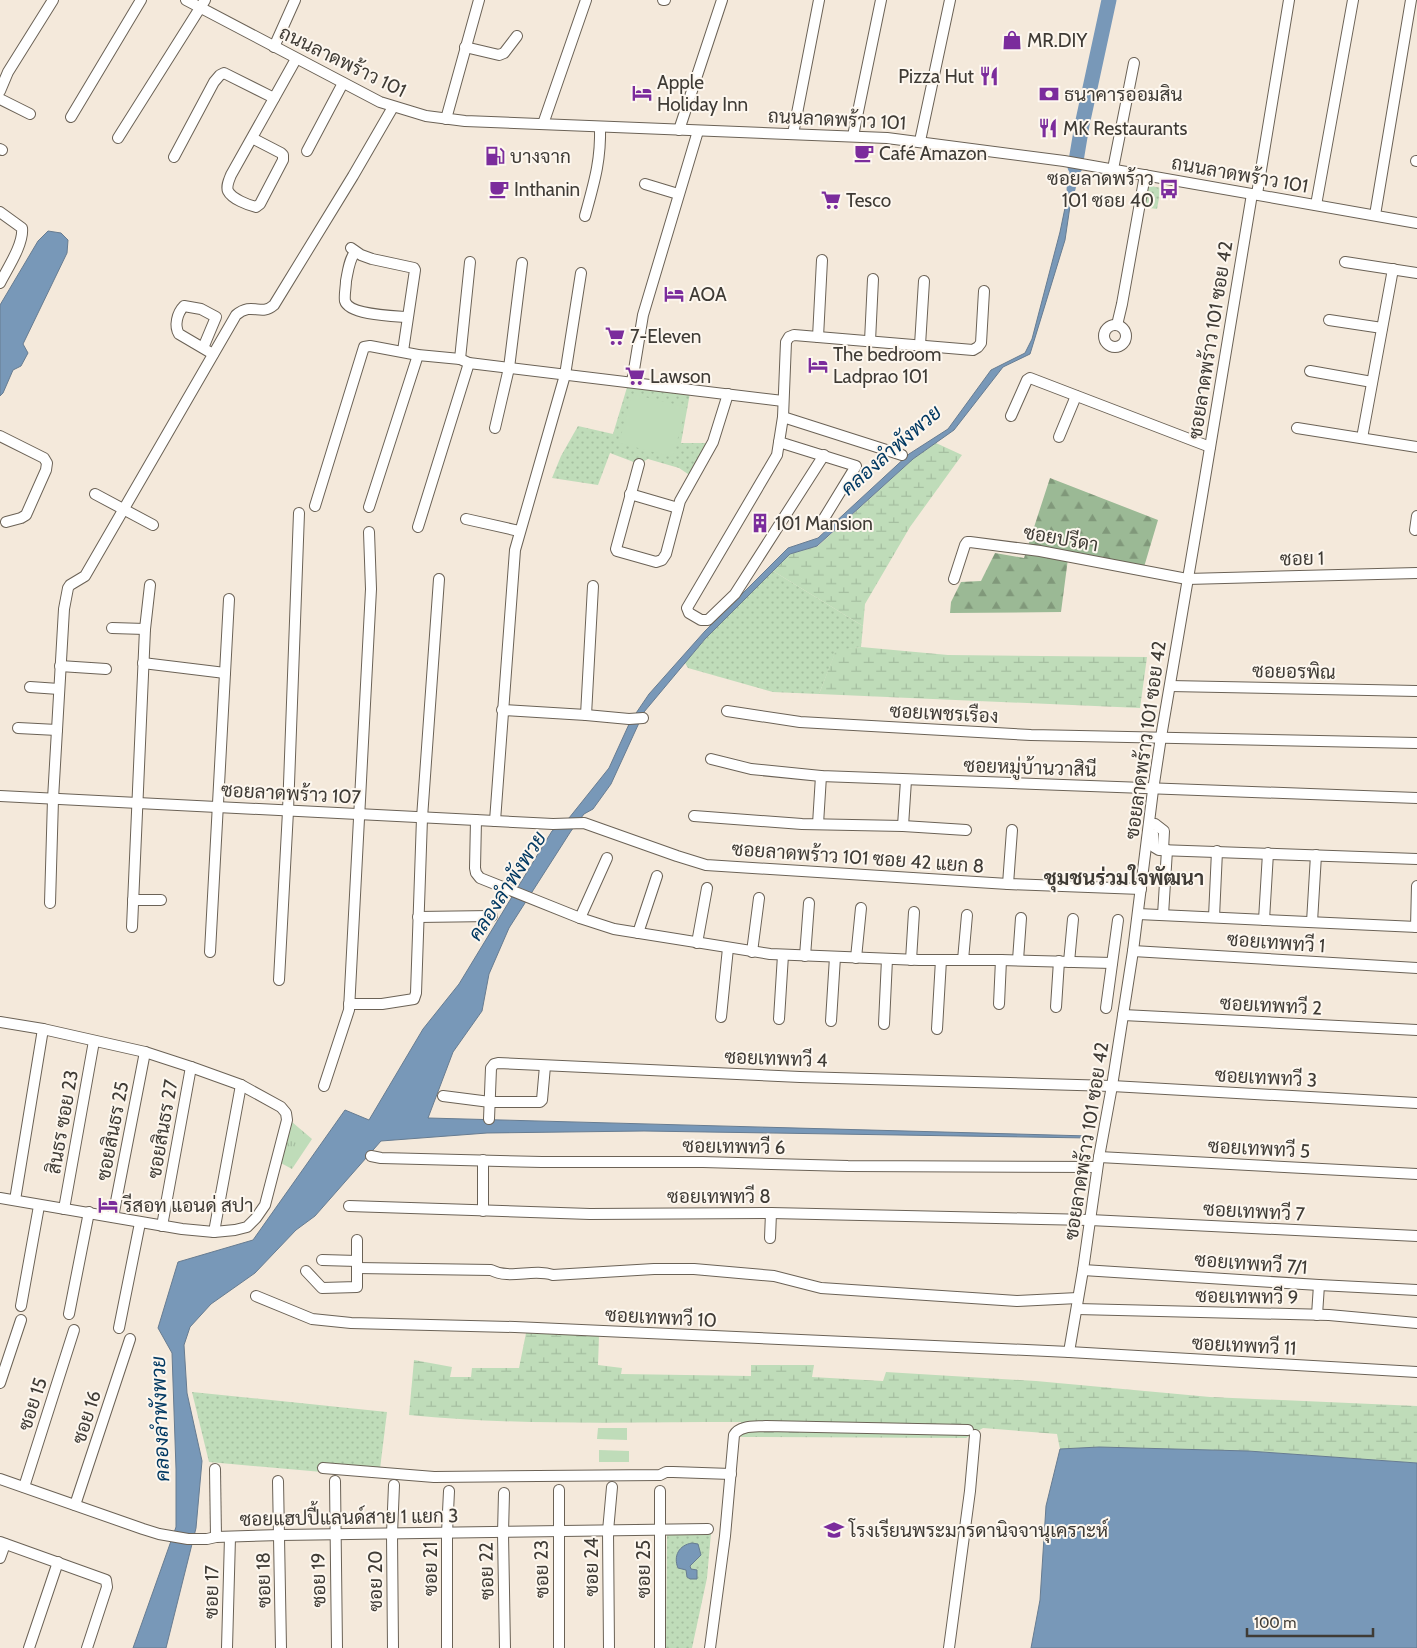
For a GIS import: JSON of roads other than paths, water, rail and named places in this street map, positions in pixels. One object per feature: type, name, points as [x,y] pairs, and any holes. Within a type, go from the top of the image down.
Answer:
[{"type":"street","points":[[0,91],[8,72],[53,0]]},
{"type":"street","points":[[71,117],[141,0]]},
{"type":"street","name":"ถนนลาดพร้าว 101","points":[[186,0],[202,4],[274,47],[343,83],[393,107],[426,116],[446,119],[544,124],[854,136],[920,141],[1113,169],[1417,223]]},
{"type":"street","points":[[274,47],[295,0]]},
{"type":"street","points":[[446,119],[479,0]]},
{"type":"street","points":[[544,124],[585,0]]},
{"type":"street","points":[[679,130],[722,0]]},
{"type":"street","points":[[793,134],[819,0]]},
{"type":"street","points":[[854,136],[881,0]]},
{"type":"street","points":[[920,141],[950,0]]},
{"type":"street","name":"ซอยลาดพร้าว 101 ซอย 42","points":[[1069,1352],[1078,1304],[1098,1162],[1124,1015],[1161,736],[1289,0]]},
{"type":"street","points":[[1316,205],[1353,0]]},
{"type":"street","points":[[1375,215],[1411,0]]},
{"type":"street","points":[[118,138],[202,4]]},
{"type":"street","points":[[465,47],[499,55],[504,53],[517,36]]},
{"type":"street","points":[[252,138],[283,155],[283,160],[260,204],[256,207],[232,196],[228,191],[227,185],[231,176],[274,98],[296,59]]},
{"type":"street","points":[[1113,169],[1134,63]]},
{"type":"street","points":[[174,157],[214,82],[220,75],[224,74],[233,77],[274,98]]},
{"type":"street","points":[[307,151],[343,83]]},
{"type":"street","points":[[0,99],[30,114]]},
{"type":"street","points":[[50,903],[60,666],[64,609],[68,588],[85,576],[236,315],[248,308],[264,310],[274,305],[393,107]]},
{"type":"street","points":[[585,216],[598,169],[600,126]]},
{"type":"street","points":[[632,382],[643,315],[698,131]]},
{"type":"street","points":[[1117,325],[1145,175]]},
{"type":"street","points":[[646,184],[678,194]]},
{"type":"street","points":[[0,212],[22,228],[23,234],[21,242],[0,283]]},
{"type":"street","points":[[403,351],[415,275],[414,268],[372,259],[353,250],[345,293],[346,302],[350,307],[369,313],[407,317]]},
{"type":"street","points":[[818,337],[822,260]]},
{"type":"street","points":[[418,527],[465,361],[470,262]]},
{"type":"street","points":[[1345,262],[1417,273]]},
{"type":"street","points":[[495,428],[509,368],[522,263]]},
{"type":"street","points":[[1362,438],[1394,269]]},
{"type":"street","points":[[495,821],[515,550],[565,375],[581,273]]},
{"type":"street","points":[[870,341],[873,279]]},
{"type":"street","points":[[920,345],[924,281]]},
{"type":"street","points":[[824,455],[735,594],[708,620],[701,620],[689,613],[688,608],[777,455],[783,417],[786,342],[789,337],[794,335],[973,350],[981,342],[984,291]]},
{"type":"street","points":[[203,348],[216,316],[201,309],[184,306],[181,309],[177,322],[177,332],[203,348],[213,354]]},
{"type":"street","points":[[1329,320],[1382,328]]},
{"type":"street","points":[[315,506],[363,348],[370,346],[509,368],[783,401]]},
{"type":"street","points":[[369,507],[418,355]]},
{"type":"street","points":[[1310,371],[1372,382]]},
{"type":"street","points":[[1011,416],[1029,378],[1210,447]]},
{"type":"street","points":[[639,464],[616,549],[617,551],[656,562],[662,560],[666,554],[680,501],[713,442],[728,394]]},
{"type":"street","points":[[1059,437],[1076,396]]},
{"type":"street","points":[[783,417],[902,455]]},
{"type":"street","points":[[1297,428],[1417,447]]},
{"type":"street","points":[[0,436],[44,458],[47,463],[46,470],[26,515],[6,522]]},
{"type":"street","points":[[779,442],[856,466],[823,520]]},
{"type":"street","points":[[95,494],[153,525]]},
{"type":"street","points":[[630,494],[678,508]]},
{"type":"street","points":[[279,980],[288,811],[299,513]]},
{"type":"street","points":[[1415,530],[1417,516]]},
{"type":"street","points":[[466,519],[519,531]]},
{"type":"street","points":[[324,1086],[344,1028],[349,1004],[371,589],[369,532]]},
{"type":"street","name":"ซอยปรีดา","points":[[954,579],[965,545],[970,542],[1040,551],[1187,579]]},
{"type":"street","name":"ซอย 1","points":[[1187,579],[1417,573]]},
{"type":"street","points":[[349,1004],[382,1004],[414,999],[416,993],[422,818],[439,579]]},
{"type":"street","points":[[132,927],[143,663],[150,585]]},
{"type":"street","points":[[586,715],[593,586]]},
{"type":"street","points":[[210,952],[229,599]]},
{"type":"street","points":[[112,628],[145,629]]},
{"type":"street","points":[[143,663],[225,673]]},
{"type":"street","points":[[60,666],[106,669]]},
{"type":"street","name":"ซอยอรพิณ","points":[[1170,686],[1417,690]]},
{"type":"street","points":[[30,687],[59,689]]},
{"type":"street","points":[[502,710],[629,719],[643,718]]},
{"type":"street","name":"ซอยเพชรเรือง","points":[[726,711],[800,722],[1031,735],[1161,736],[1417,743]]},
{"type":"street","points":[[18,728],[57,730]]},
{"type":"street","name":"ซอยหมู่บ้านวาสินี","points":[[711,759],[751,769],[821,776],[1153,790],[1417,798]]},
{"type":"street","points":[[818,824],[821,776]]},
{"type":"street","points":[[903,826],[906,780]]},
{"type":"street","name":"ซอยลาดพร้าว 107","points":[[0,796],[422,818],[553,824],[579,823]]},
{"type":"street","points":[[694,816],[818,824],[966,830]]},
{"type":"street","points":[[476,820],[475,870],[478,876],[487,882],[576,916],[614,928],[697,944],[783,955],[911,960],[1018,960],[1112,963]]},
{"type":"street","name":"ซอยลาดพร้าว 101 ซอย 42 แยก 8","points":[[579,823],[706,865],[1008,884],[1141,889]]},
{"type":"street","points":[[1149,829],[1153,834],[1155,848],[1165,850],[1417,859]]},
{"type":"street","points":[[1008,884],[1012,830]]},
{"type":"street","points":[[1164,915],[1165,850]]},
{"type":"street","points":[[1214,918],[1217,851]]},
{"type":"street","points":[[1264,920],[1268,853]]},
{"type":"street","points":[[1312,922],[1316,855]]},
{"type":"street","points":[[576,916],[607,858]]},
{"type":"street","points":[[638,933],[657,876]]},
{"type":"street","points":[[1138,914],[1417,927],[1417,886]]},
{"type":"street","points":[[697,944],[707,888]]},
{"type":"street","points":[[752,952],[759,898]]},
{"type":"street","points":[[133,900],[162,900]]},
{"type":"street","points":[[805,956],[809,903]]},
{"type":"street","points":[[856,958],[861,908]]},
{"type":"street","points":[[911,960],[914,912]]},
{"type":"street","points":[[964,960],[966,915]]},
{"type":"street","points":[[418,917],[492,916]]},
{"type":"street","points":[[1018,960],[1021,918]]},
{"type":"street","points":[[1056,1006],[1073,919]]},
{"type":"street","points":[[1106,1008],[1118,920]]},
{"type":"street","points":[[721,1017],[728,948]]},
{"type":"street","name":"ซอยเทพทวี 1","points":[[1133,951],[1417,968]]},
{"type":"street","points":[[779,1019],[783,955]]},
{"type":"street","points":[[831,1021],[835,957]]},
{"type":"street","points":[[884,1024],[887,959]]},
{"type":"street","points":[[937,1028],[941,960]]},
{"type":"street","points":[[999,1004],[1001,960]]},
{"type":"street","name":"ซอยเทพทวี 2","points":[[1124,1015],[1417,1030]]},
{"type":"street","points":[[0,1022],[43,1029],[145,1052],[192,1067],[241,1085],[281,1107],[286,1113],[287,1120],[264,1204],[256,1218],[247,1227],[214,1232],[162,1226],[0,1198]]},
{"type":"street","points":[[14,1200],[43,1029]]},
{"type":"street","name":"สินธร ซอย 23","points":[[64,1209],[94,1041]]},
{"type":"street","name":"ซอยสินธร 25","points":[[113,1217],[145,1052]]},
{"type":"street","name":"ซอยเทพทวี 4","points":[[489,1119],[491,1068],[494,1064],[810,1077],[1112,1086]]},
{"type":"street","points":[[443,1096],[490,1102],[541,1102],[545,1066]]},
{"type":"street","name":"ซอยสินธร 27","points":[[162,1226],[192,1067]]},
{"type":"street","points":[[214,1232],[241,1085]]},
{"type":"street","name":"ซอยเทพทวี 3","points":[[1112,1086],[1417,1103]]},
{"type":"street","name":"ซอยเทพทวี 6","points":[[371,1156],[381,1158],[858,1166],[1098,1162]]},
{"type":"street","points":[[483,1160],[483,1211]]},
{"type":"street","name":"ซอยเทพทวี 5","points":[[1098,1162],[1417,1174]]},
{"type":"street","points":[[21,1306],[39,1206]]},
{"type":"street","name":"ซอยเทพทวี 8","points":[[349,1206],[590,1214],[771,1214],[1090,1220]]},
{"type":"street","points":[[69,1314],[89,1212]]},
{"type":"street","points":[[770,1238],[771,1214]]},
{"type":"street","name":"ซอยเทพทวี 7","points":[[1090,1220],[1417,1236]]},
{"type":"street","points":[[119,1328],[140,1223]]},
{"type":"street","points":[[306,1272],[322,1288],[357,1287],[357,1240]]},
{"type":"street","name":"ซอยเทพทวี 9","points":[[322,1260],[357,1264],[491,1270],[499,1274],[545,1272],[553,1275],[654,1269],[694,1269],[774,1276],[820,1288],[1017,1301],[1317,1315],[1417,1323]]},
{"type":"street","name":"ซอยเทพทวี 7/1","points":[[1083,1270],[1417,1290]]},
{"type":"street","points":[[1317,1315],[1319,1285]]},
{"type":"street","name":"ซอยเทพทวี 10","points":[[256,1296],[312,1319],[351,1323],[525,1328],[1069,1352]]},
{"type":"street","points":[[0,1383],[21,1320]]},
{"type":"street","name":"ซอย 15","points":[[24,1487],[74,1330]]},
{"type":"street","name":"ซอย 16","points":[[75,1505],[130,1339]]},
{"type":"street","name":"ซอยเทพทวี 11","points":[[1069,1352],[1417,1372]]},
{"type":"street","points":[[710,1648],[725,1536],[734,1435],[741,1429],[766,1426],[971,1433],[970,1491],[949,1648]]},
{"type":"street","points":[[323,1468],[434,1477],[660,1475],[666,1472],[731,1474]]},
{"type":"street","points":[[211,1538],[216,1469]]},
{"type":"street","name":"ซอยแฮปปี้แลนด์สาย 1 แยก 3","points":[[0,1480],[159,1534],[188,1539],[280,1535],[708,1530]]},
{"type":"street","name":"ซอย 18","points":[[278,1481],[281,1648]]},
{"type":"street","name":"ซอย 19","points":[[335,1481],[337,1648]]},
{"type":"street","name":"ซอย 20","points":[[393,1648],[392,1534],[394,1485]]},
{"type":"street","name":"ซอย 24","points":[[609,1648],[608,1531],[612,1487]]},
{"type":"street","name":"ซอย 23","points":[[559,1490],[559,1648]]},
{"type":"street","name":"ซอย 25","points":[[660,1490],[660,1648]]},
{"type":"street","name":"ซอย 21","points":[[447,1648],[447,1533],[450,1491]]},
{"type":"street","name":"ซอย 22","points":[[504,1493],[502,1533],[505,1648]]},
{"type":"street","name":"ซอย 17","points":[[227,1648],[230,1537]]},
{"type":"street","points":[[0,1558],[2,1543],[104,1579],[107,1582],[107,1588],[87,1648]]},
{"type":"street","points":[[30,1648],[58,1562]]},
{"type":"water","points":[[1071,179],[1074,179],[1065,240],[1030,354],[1003,367],[954,430],[913,459],[817,546],[790,554],[705,639],[644,712],[611,784],[593,809],[584,814],[571,831],[509,928],[489,974],[482,1011],[453,1052],[428,1118],[1089,1136],[1089,1138],[644,1131],[487,1133],[381,1141],[315,1216],[296,1230],[255,1273],[211,1304],[190,1327],[184,1345],[187,1393],[202,1461],[196,1528],[166,1648],[133,1648],[176,1527],[172,1353],[158,1328],[178,1262],[253,1240],[345,1110],[369,1120],[423,1029],[459,984],[552,831],[569,818],[609,768],[630,722],[649,694],[705,631],[788,548],[818,538],[909,454],[948,429],[991,370],[1025,353],[1032,339],[1060,232]]},
{"type":"water","points":[[48,231],[61,233],[68,240],[67,253],[23,344],[28,353],[21,366],[13,370],[0,396],[0,305],[38,241]]},
{"type":"water","points":[[1099,1447],[1248,1451],[1417,1463],[1417,1648],[1031,1648],[1040,1600],[1046,1506],[1060,1449]]},
{"type":"water","points":[[692,1543],[698,1544],[701,1555],[690,1566],[691,1569],[697,1570],[697,1579],[687,1577],[686,1570],[678,1568],[676,1559],[678,1552],[684,1546]]},
{"type":"waterway","name":"คลองลำพังพวย","points":[[1075,167],[1082,125],[1109,0]]},
{"type":"waterway","name":"คลองลำพังพวย","points":[[1071,189],[1075,167]]},
{"type":"place","name":"MR.DIY","points":[[1012,40]]},
{"type":"place","name":"Pizza Hut","points":[[989,76]]},
{"type":"place","name":"Apple Holiday Inn","points":[[642,93]]},
{"type":"place","name":"ธนาคารออมสิน","points":[[1049,94]]},
{"type":"place","name":"MK Restaurants","points":[[1048,128]]},
{"type":"place","name":"Café Amazon","points":[[864,153]]},
{"type":"place","name":"บางจาก","points":[[495,156]]},
{"type":"place","name":"Inthanin","points":[[499,189]]},
{"type":"place","name":"ซอยลาดพร้าว 101 ซอย 40","points":[[1169,189]]},
{"type":"place","name":"Tesco","points":[[831,200]]},
{"type":"place","name":"AOA","points":[[674,294]]},
{"type":"place","name":"7-Eleven","points":[[615,336]]},
{"type":"place","name":"The bedroom Ladprao 101","points":[[818,365]]},
{"type":"place","name":"Lawson","points":[[635,376]]},
{"type":"place","name":"101 Mansion","points":[[760,523]]},
{"type":"place","name":"รีสอท แอนด่ สปา","points":[[108,1205]]},
{"type":"place","name":"โรงเรียนพระมารดานิจจานุเคราะห์","points":[[834,1530]]},
{"type":"district","name":"ชุมชนร่วมใจพัฒนา","points":[[1124,878]]}]
